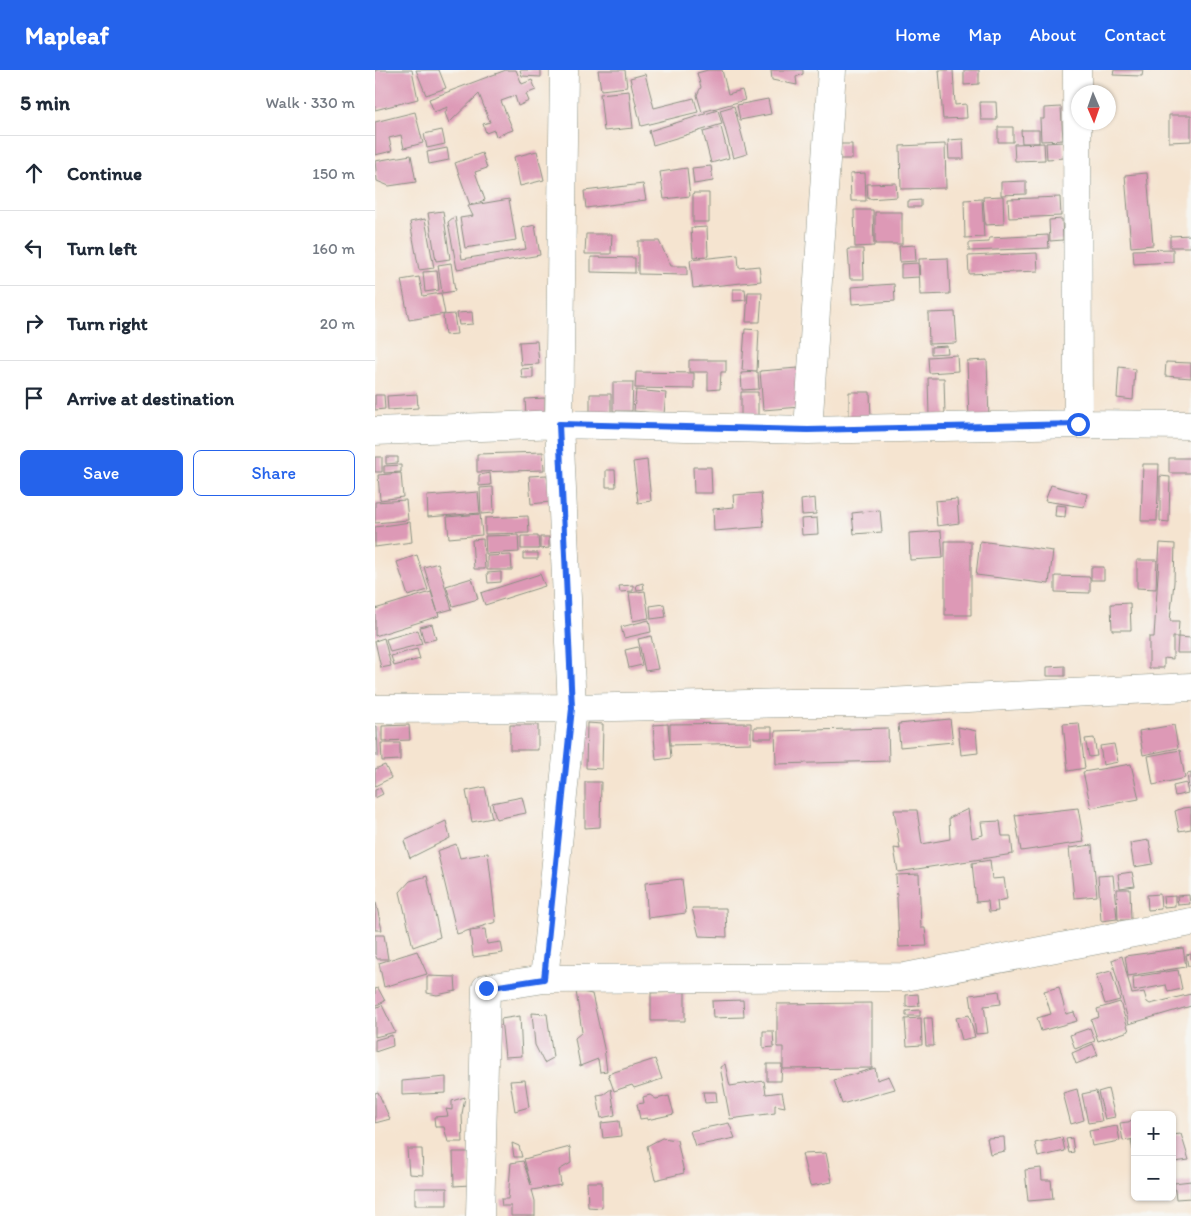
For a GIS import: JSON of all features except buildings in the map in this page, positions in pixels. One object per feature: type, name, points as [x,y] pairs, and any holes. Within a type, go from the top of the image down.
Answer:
[{"type":"street","points":[[544,979],[572,708],[559,424],[564,70]]},
{"type":"street","points":[[808,430],[832,70]]},
{"type":"street","points":[[1077,70],[1078,424]]},
{"type":"street","points":[[375,431],[559,424],[808,430],[1078,424],[1191,425]]},
{"type":"street","points":[[375,709],[867,703],[1191,687]]},
{"type":"street","points":[[480,1216],[486,988],[544,979],[905,977],[1191,922]]},
{"type":"route","points":[[486,988],[544,979],[572,708],[559,424],[808,430],[1078,424]]}]
